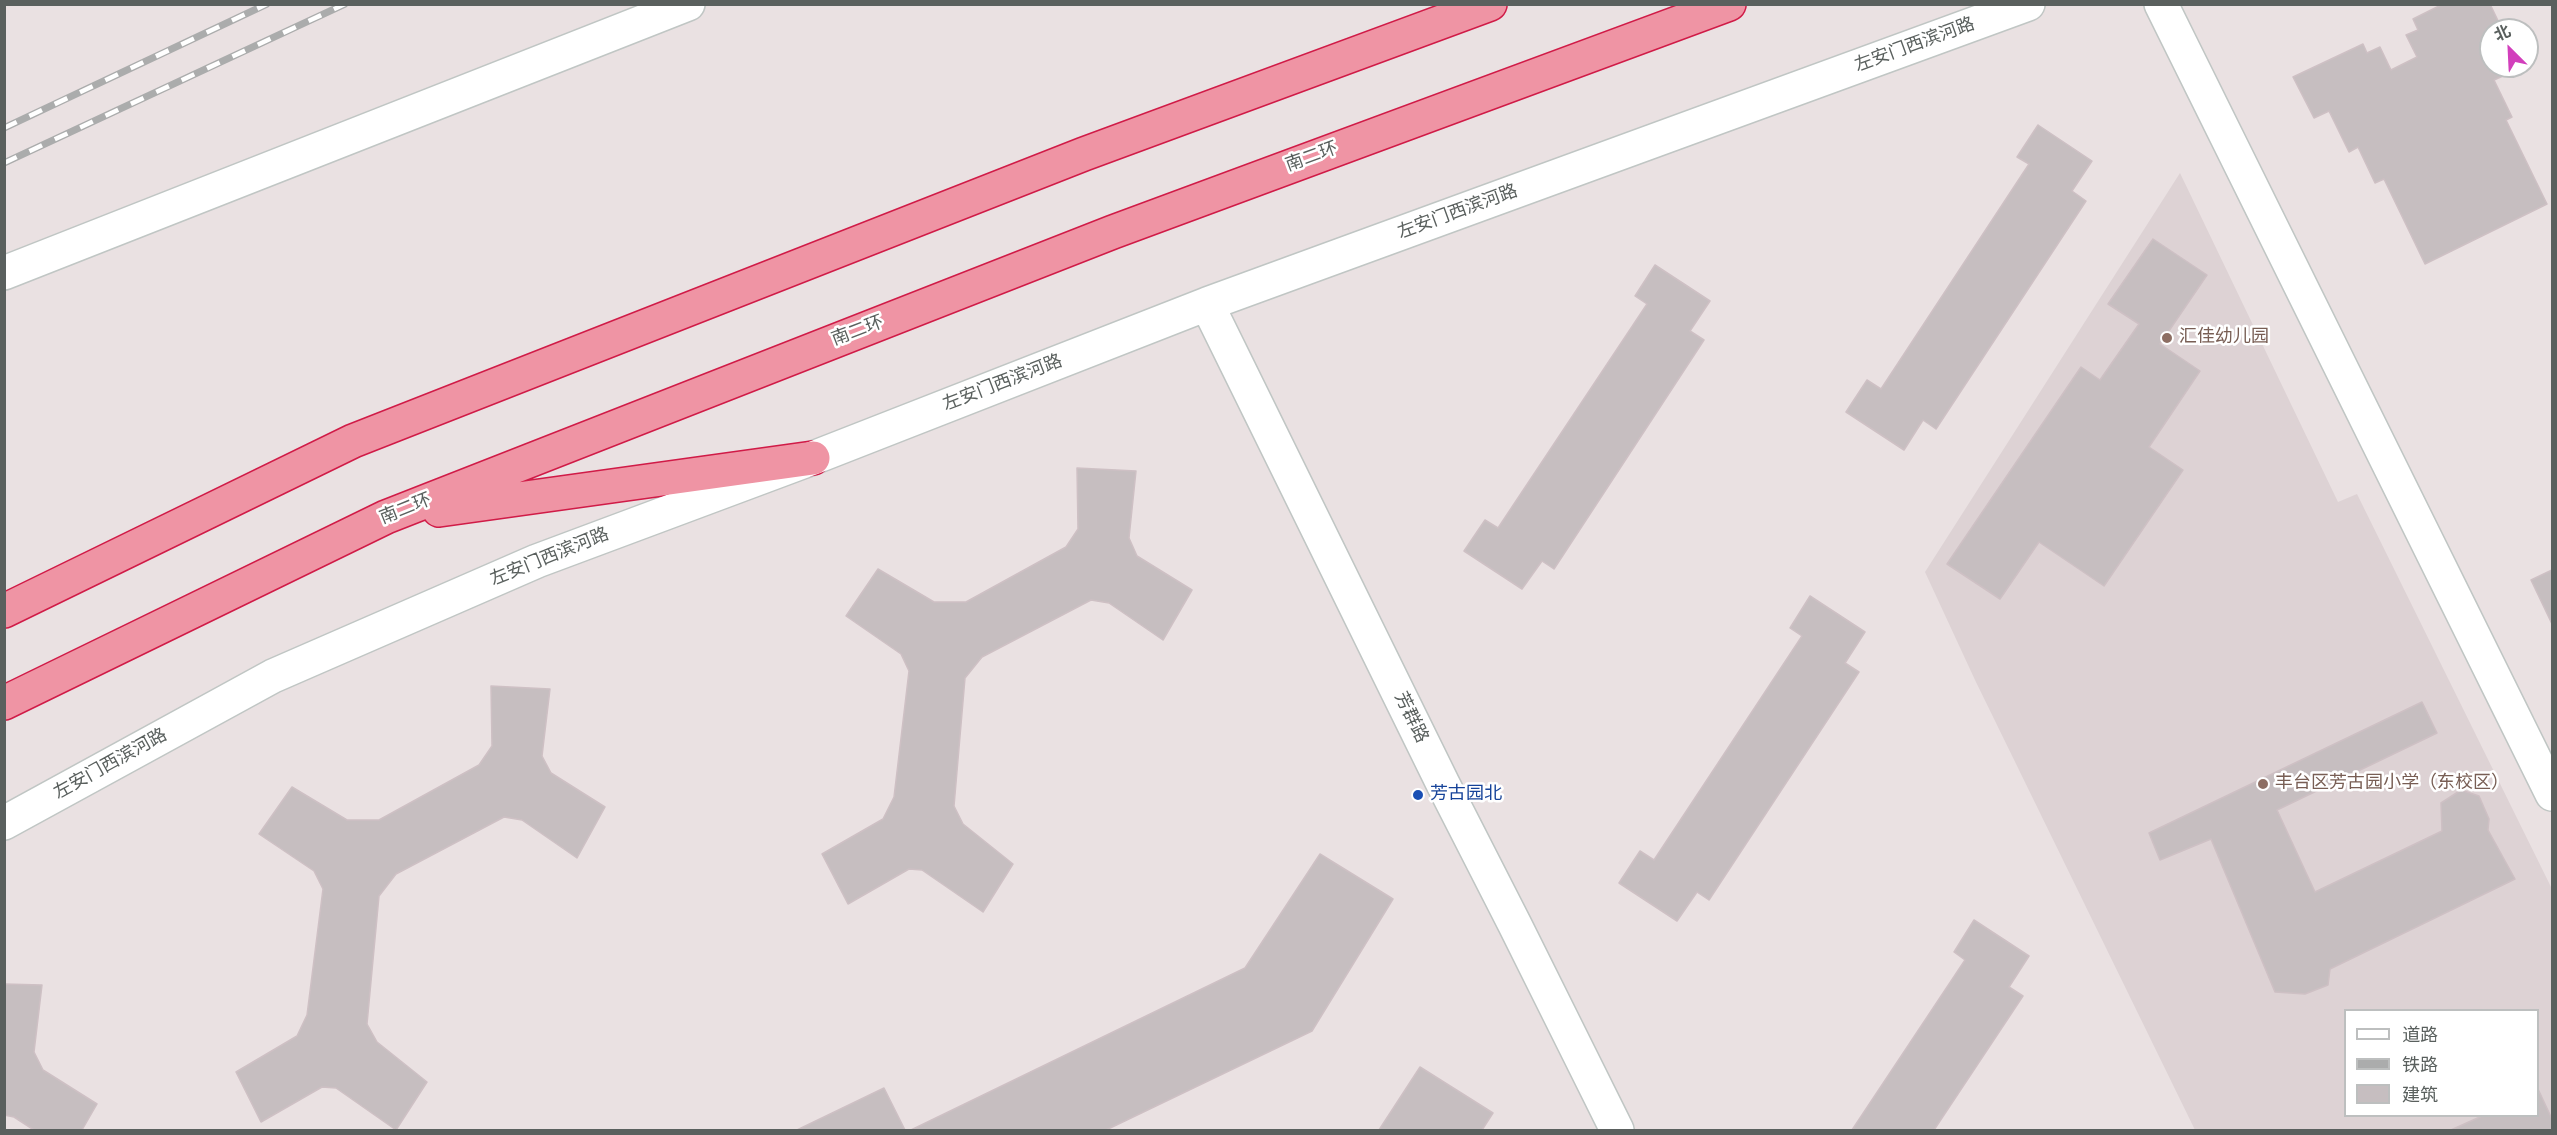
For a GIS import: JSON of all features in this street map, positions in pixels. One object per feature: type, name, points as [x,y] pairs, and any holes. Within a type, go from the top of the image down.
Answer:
[{"type":"highway","points":[[4,611],[353,441],[1084,154],[1490,4]]},
{"type":"highway","name":"南二环","points":[[4,703],[386,517],[1102,236],[1729,4]]},
{"type":"highway","points":[[386,517],[813,458]]},
{"type":"street","points":[[4,273],[688,4]]},
{"type":"street","name":"左安门西滨河路","points":[[4,823],[273,676],[537,561],[813,458],[1207,304],[2028,4]]},
{"type":"street","points":[[2161,4],[2553,794]]},
{"type":"street","name":"芳群路","points":[[1207,304],[1617,1131]]},
{"type":"shaded area","name":"丰台区芳古园小学（东校区）","points":[[2180,173],[2338,502],[2357,494],[2552,889],[2552,1130],[2195,1130],[1975,680],[1925,572]]},
{"type":"building","points":[[2443,4],[2490,4],[2497,18],[2479,18],[2479,78],[2498,78],[2494,80],[2512,117],[2506,120],[2547,204],[2425,264],[2384,179],[2375,183],[2358,147],[2349,152],[2329,111],[2314,118],[2293,77],[2363,44],[2367,53],[2380,47],[2391,70],[2417,57],[2406,35],[2418,30],[2413,19]]},
{"type":"building","points":[[2038,125],[2092,161],[2072,191],[2086,201],[1936,429],[1923,420],[1904,450],[1846,412],[1867,380],[1881,389],[2029,164],[2017,157]]},
{"type":"building","points":[[2153,239],[2207,275],[2160,344],[2200,371],[2149,447],[2183,470],[2104,586],[2039,542],[2000,599],[1947,564],[2081,367],[2100,380],[2139,324],[2108,304]]},
{"type":"building","points":[[1655,265],[1710,301],[1690,331],[1704,340],[1554,569],[1542,561],[1522,589],[1464,551],[1485,520],[1498,528],[1647,304],[1635,296]]},
{"type":"building","points":[[1077,468],[1136,471],[1129,538],[1137,556],[1192,590],[1163,640],[1109,603],[1091,600],[982,657],[965,678],[954,806],[963,824],[1013,864],[983,912],[922,870],[909,869],[848,904],[822,854],[883,819],[894,797],[909,671],[901,654],[846,616],[878,569],[934,602],[966,602],[1066,547],[1078,529]]},
{"type":"building","points":[[2552,570],[2552,624],[2531,580]]},
{"type":"building","points":[[1810,596],[1865,632],[1845,663],[1859,672],[1709,900],[1697,892],[1677,921],[1619,883],[1640,851],[1654,860],[1802,636],[1790,628]]},
{"type":"building","points":[[491,686],[550,689],[542,756],[551,773],[605,807],[577,858],[522,820],[504,817],[396,874],[379,896],[367,1024],[377,1042],[427,1082],[396,1130],[336,1088],[322,1087],[261,1122],[236,1072],[297,1036],[307,1015],[323,889],[314,871],[259,834],[292,787],[347,820],[379,820],[479,765],[492,746]]},
{"type":"building","points":[[2422,702],[2437,733],[2277,810],[2315,892],[2442,831],[2441,803],[2461,790],[2479,796],[2489,819],[2488,830],[2515,879],[2330,969],[2328,985],[2305,994],[2275,992],[2211,839],[2160,860],[2149,833]]},
{"type":"building","points":[[1320,854],[1393,899],[1312,1031],[1106,1130],[911,1130],[1245,968]]},
{"type":"building","points":[[1974,920],[2029,956],[2009,987],[2023,996],[1934,1130],[1852,1130],[1965,960],[1954,952]]},
{"type":"building","points":[[4,984],[42,985],[34,1052],[43,1070],[97,1104],[82,1130],[34,1130],[14,1117],[4,1115]]},
{"type":"building","points":[[1420,1067],[1493,1113],[1482,1130],[1379,1130]]},
{"type":"building","points":[[884,1088],[905,1130],[797,1130]]},
{"type":"building","points":[[2539,1091],[2552,1119],[2552,1130],[2451,1130],[2480,1117],[2539,1117]]},
{"type":"railway","points":[[4,128],[267,4]]},
{"type":"railway","points":[[4,163],[345,4]]},
{"type":"place","name":"汇佳幼儿园","points":[[2167,338]]},
{"type":"place","name":"丰台区芳古园小学（东校区）","points":[[2263,784]]},
{"type":"place","name":"芳古园北","points":[[1418,795]]}]
